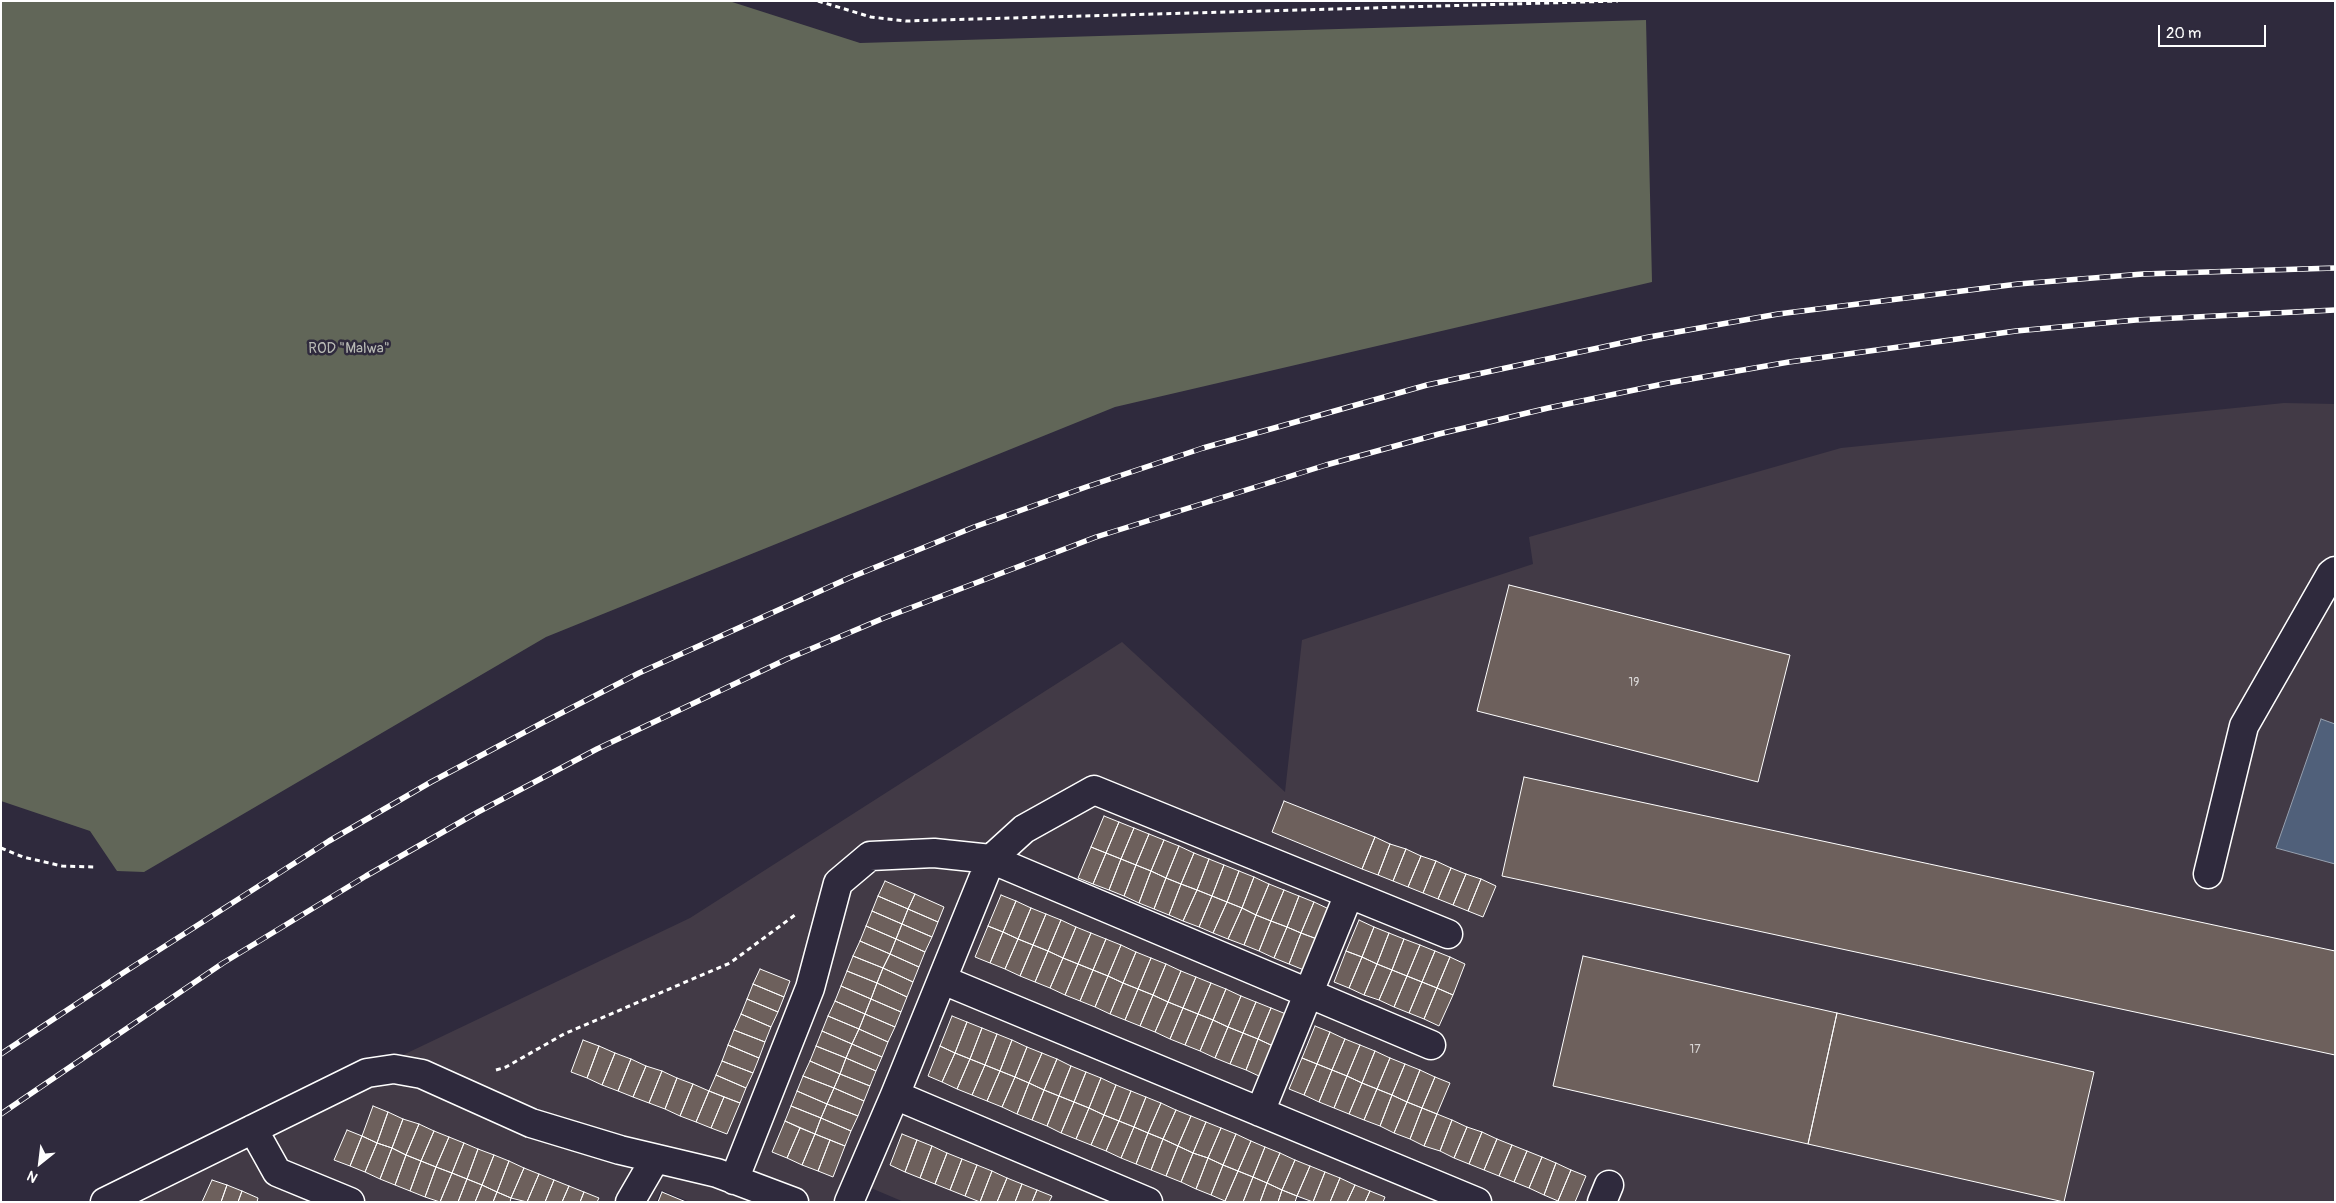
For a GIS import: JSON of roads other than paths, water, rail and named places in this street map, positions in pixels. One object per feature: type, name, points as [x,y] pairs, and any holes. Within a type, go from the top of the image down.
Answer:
[{"type":"lane","points":[[2208,874],[2244,726],[2331,574],[2335,571]]},
{"type":"lane","points":[[849,1202],[896,1095],[990,859],[1024,830],[1094,790],[1448,934]]},
{"type":"lane","points":[[734,1180],[810,988],[838,883],[870,856],[934,853],[990,859],[1431,1045]]},
{"type":"lane","points":[[1260,1112],[1349,894]]},
{"type":"lane","points":[[943,980],[1477,1202]]},
{"type":"lane","points":[[105,1202],[367,1073],[394,1069],[422,1074],[531,1123],[655,1159],[717,1173],[794,1202]]},
{"type":"lane","points":[[896,1095],[1148,1202]]},
{"type":"lane","points":[[253,1129],[277,1172],[350,1202]]},
{"type":"lane","points":[[630,1202],[655,1159]]},
{"type":"water","points":[[2321,719],[2335,724],[2335,864],[2276,848]]},
{"type":"railway","points":[[1,1054],[329,841],[431,782],[542,723],[639,673],[849,578],[974,527],[1086,487],[1203,448],[1427,385],[1649,337],[1778,314],[2018,284],[2143,274],[2335,268]]},
{"type":"railway","points":[[1,1114],[223,963],[366,876],[478,812],[597,749],[787,659],[884,618],[1096,537],[1326,465],[1439,434],[1548,408],[1668,383],[1789,362],[2016,331],[2136,320],[2335,310]]},
{"type":"park label","name":"ROD \"Malwa\"","points":[[349,349]]}]
